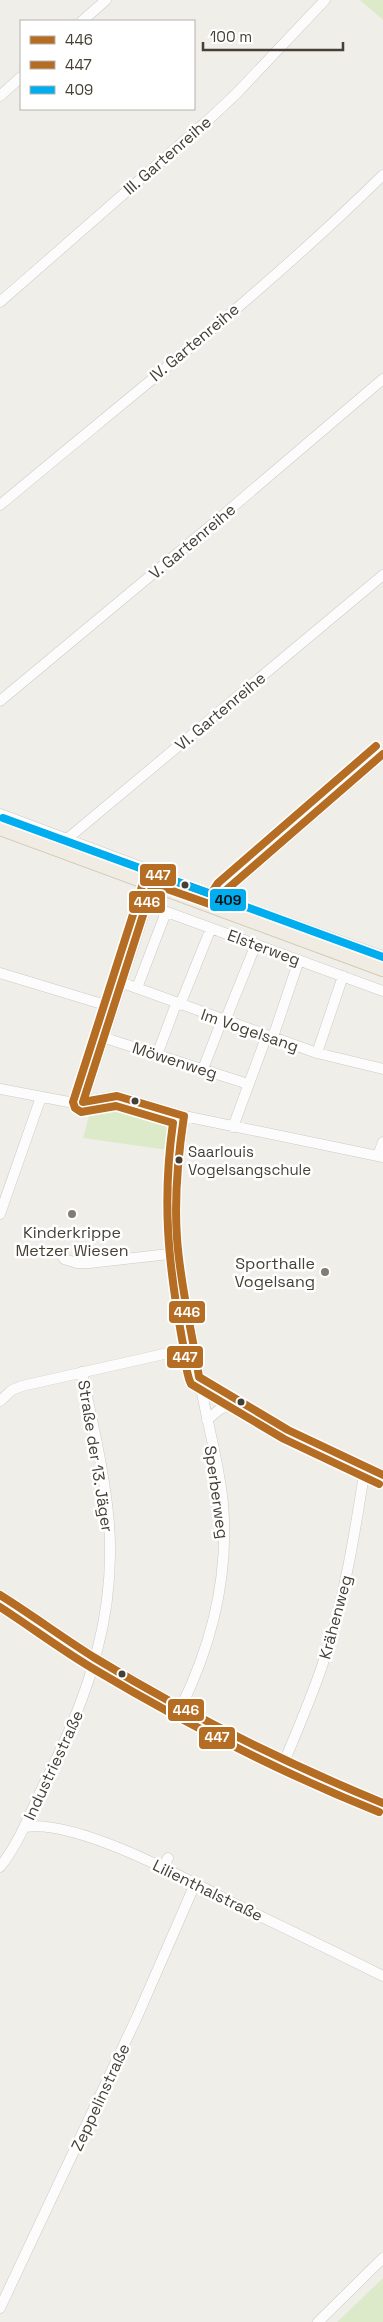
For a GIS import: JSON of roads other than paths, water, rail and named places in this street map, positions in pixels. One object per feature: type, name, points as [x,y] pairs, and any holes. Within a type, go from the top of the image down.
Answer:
[{"type":"main road","points":[[0,827],[64,844],[152,884],[218,902],[383,968]]},
{"type":"street","points":[[83,20],[106,0]]},
{"type":"street","name":"III. Gartenreihe","points":[[0,302],[218,111],[325,0]]},
{"type":"street","points":[[0,96],[20,78]]},
{"type":"street","name":"IV. Gartenreihe","points":[[0,505],[258,289],[347,210],[383,175]]},
{"type":"street","name":"V. Gartenreihe","points":[[0,701],[383,379]]},
{"type":"street","name":"VI. Gartenreihe","points":[[64,844],[383,575]]},
{"type":"street","points":[[383,754],[218,902],[383,956]]},
{"type":"street","points":[[0,814],[64,844]]},
{"type":"street","points":[[83,1102],[102,1037],[152,884]]},
{"type":"street","name":"Elsterweg","points":[[145,904],[383,991]]},
{"type":"street","points":[[137,988],[166,912]]},
{"type":"street","points":[[157,1055],[211,928]]},
{"type":"street","points":[[203,1069],[256,944]]},
{"type":"street","points":[[233,1127],[248,1084],[270,1036],[299,960]]},
{"type":"street","points":[[0,973],[112,1007]]},
{"type":"street","points":[[317,1053],[343,976]]},
{"type":"street","name":"Im Vogelsang","points":[[120,982],[317,1053],[383,1069]]},
{"type":"street","name":"Möwenweg","points":[[102,1037],[248,1084]]},
{"type":"street","points":[[0,1089],[66,1102],[83,1102],[118,1096],[184,1116],[380,1156],[383,1142]]},
{"type":"street","points":[[0,1214],[41,1097]]},
{"type":"street","name":"Sperberweg","points":[[181,1706],[201,1666],[210,1640],[224,1572],[222,1503],[178,1253],[176,1180],[184,1116]]},
{"type":"street","points":[[64,1259],[77,1263],[178,1253]]},
{"type":"street","points":[[0,1400],[12,1390],[22,1386],[195,1347]]},
{"type":"street","name":"Straße der 13. Jäger","points":[[82,1372],[100,1463],[109,1524],[110,1582],[103,1632],[96,1658]]},
{"type":"street","points":[[200,1377],[238,1402],[297,1435],[383,1475]]},
{"type":"street","points":[[207,1420],[220,1409],[238,1402]]},
{"type":"street","name":"Krähenweg","points":[[285,1760],[312,1693],[337,1619],[349,1563],[365,1468]]},
{"type":"street","points":[[0,1595],[96,1658],[181,1706],[285,1760],[383,1803]]},
{"type":"street","name":"Industriestraße","points":[[0,1867],[25,1827],[83,1701],[96,1658]]},
{"type":"street","name":"Lilienthalstraße","points":[[25,1827],[36,1826],[85,1837],[163,1867],[383,1976]]},
{"type":"street","points":[[163,1867],[168,1858]]},
{"type":"street","name":"Zeppelinstraße","points":[[0,2308],[137,2017],[195,1884]]},
{"type":"street","points":[[318,2322],[383,2258]]},
{"type":"place","name":"Saarlouis Vogelsangschule","points":[[179,1160]]},
{"type":"place","name":"Kinderkrippe Metzer Wiesen","points":[[72,1214]]},
{"type":"place","name":"Sporthalle Vogelsang","points":[[325,1272]]}]
